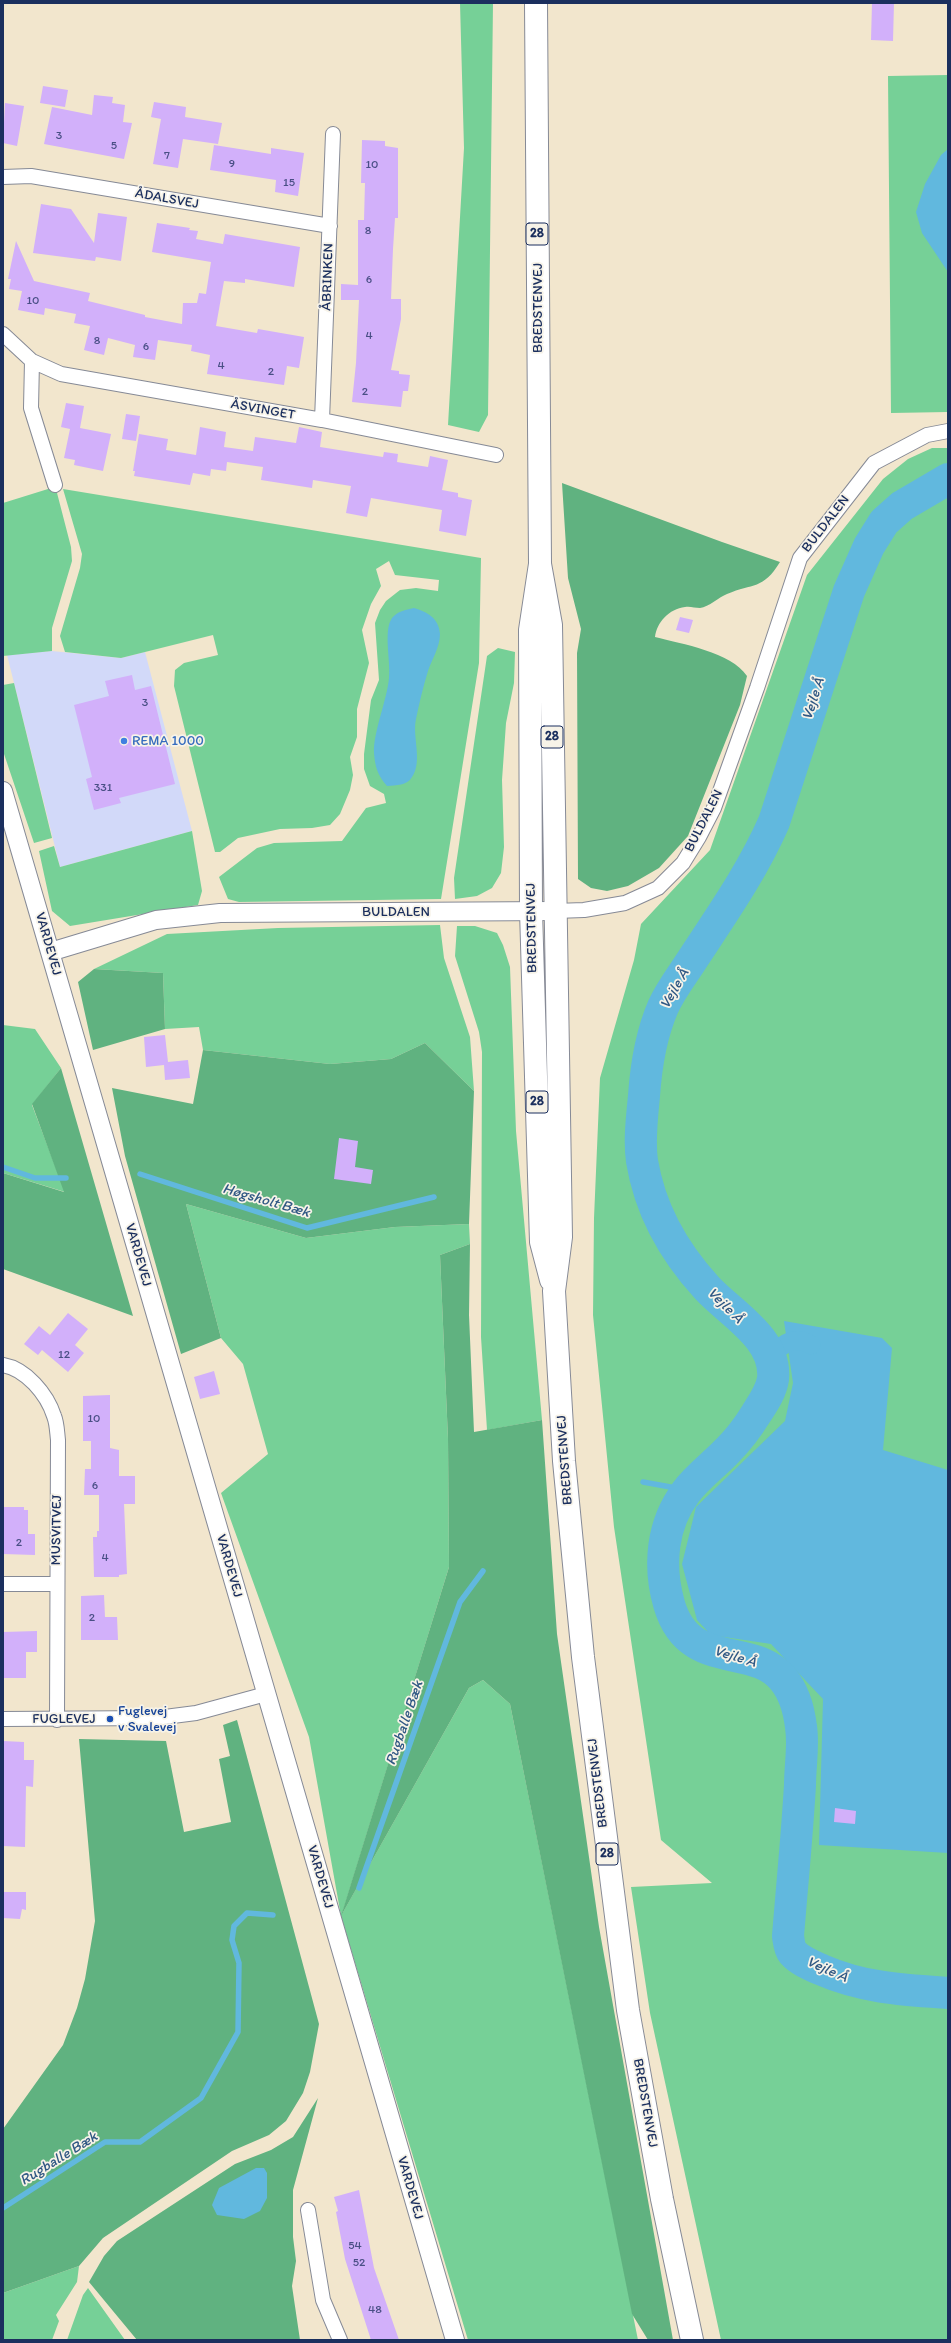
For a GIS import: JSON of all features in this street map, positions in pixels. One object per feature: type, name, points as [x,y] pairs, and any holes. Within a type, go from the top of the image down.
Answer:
[{"type":"highway","name":"BREDSTENVEJ","points":[[536,3],[540,564],[530,630],[531,911],[541,1242],[554,1291]]},
{"type":"highway","name":"BREDSTENVEJ","points":[[540,564],[551,625],[561,1236],[554,1291],[564,1469],[583,1657],[607,1856],[628,2010],[662,2199],[692,2340]]},
{"type":"street","name":"ÅBRINKEN","points":[[322,420],[333,134]]},
{"type":"street","name":"ÅDALSVEJ","points":[[3,177],[31,176],[330,226]]},
{"type":"street","name":"ÅSVINGET","points":[[3,334],[32,361],[61,374],[322,420],[496,455]]},
{"type":"street","points":[[32,361],[31,408],[55,485]]},
{"type":"street","name":"BULDALEN","points":[[50,952],[156,920],[220,913],[584,910],[625,903],[658,888],[683,862],[699,837],[714,808],[757,688],[800,558],[874,463],[927,435],[948,431]]},
{"type":"street","name":"VARDEVEJ","points":[[3,791],[455,2340]]},
{"type":"street","name":"MUSVITVEJ","points":[[3,1365],[20,1372],[32,1382],[47,1400],[54,1417],[58,1440],[56,1584],[57,1720]]},
{"type":"street","points":[[3,1584],[56,1584]]},
{"type":"street","name":"FUGLEVEJ","points":[[3,1719],[57,1720],[157,1718],[196,1713],[266,1694]]},
{"type":"street","points":[[308,2210],[323,2300],[340,2340]]},
{"type":"shaded area","points":[[52,651],[121,658],[145,652],[192,831],[60,867],[7,655]]},
{"type":"green space","points":[[460,3],[493,3],[488,415],[479,432],[448,425],[464,148]]},
{"type":"green space","points":[[948,75],[948,412],[891,413],[888,76]]},
{"type":"green space","points":[[932,448],[948,448],[948,2340],[721,2340],[650,2013],[631,1887],[712,1883],[661,1840],[614,1527],[593,1315],[594,1218],[600,1078],[634,960],[641,924],[710,850],[807,575],[883,479],[908,459]]},
{"type":"green space","points":[[562,483],[780,562],[774,571],[763,582],[727,594],[700,608],[687,607],[674,610],[661,621],[658,626],[655,637],[692,646],[718,655],[740,668],[747,676],[740,705],[688,836],[659,868],[628,886],[607,891],[591,888],[578,879],[577,653],[581,629],[568,578]]},
{"type":"green space","points":[[48,489],[56,489],[71,547],[72,561],[52,628],[52,651],[3,656],[3,503]]},
{"type":"green space","points":[[63,489],[481,558],[479,663],[441,899],[239,902],[228,899],[219,877],[257,848],[274,843],[342,841],[366,808],[386,803],[384,794],[370,786],[364,769],[364,754],[371,700],[379,680],[375,623],[380,610],[386,601],[400,590],[416,588],[438,591],[439,580],[395,575],[389,561],[376,569],[381,586],[371,604],[362,630],[369,663],[357,709],[357,737],[350,757],[353,775],[350,790],[340,814],[330,825],[312,828],[280,829],[238,838],[220,852],[215,852],[174,686],[175,670],[184,663],[218,655],[213,635],[121,658],[65,652],[60,636],[80,568],[82,554]]},
{"type":"green space","points":[[498,648],[515,652],[514,683],[506,723],[502,780],[504,847],[501,873],[492,888],[477,896],[455,899],[454,878],[487,656]]},
{"type":"green space","points":[[14,683],[52,838],[34,843],[3,751],[3,685]]},
{"type":"green space","points":[[192,831],[202,891],[198,905],[70,926],[52,911],[39,851],[54,846],[60,867]]},
{"type":"green space","points":[[440,925],[444,958],[470,1037],[474,1091],[425,1043],[391,1059],[330,1064],[203,1050],[199,1027],[165,1029],[163,973],[94,969],[167,934],[278,928]]},
{"type":"green space","points":[[457,926],[475,926],[497,933],[503,945],[510,967],[516,1131],[542,1420],[487,1430],[481,1337],[482,1052],[479,1032],[455,956]]},
{"type":"green space","points":[[94,969],[163,973],[165,1029],[93,1050],[78,982]]},
{"type":"green space","points":[[3,1025],[35,1029],[61,1068],[32,1105],[65,1192],[3,1173]]},
{"type":"green space","points":[[425,1043],[474,1091],[469,1224],[395,1227],[306,1238],[186,1204],[221,1338],[181,1354],[125,1156],[112,1088],[193,1104],[203,1050],[330,1064],[391,1059]]},
{"type":"green space","points":[[61,1068],[133,1316],[3,1269],[3,1173],[64,1192],[32,1104]]},
{"type":"green space","points":[[186,1204],[306,1238],[395,1227],[469,1224],[470,1244],[440,1255],[448,1439],[449,1567],[342,1914],[469,1688],[483,1680],[510,1704],[638,2340],[468,2340],[341,1916],[309,1737],[221,1493],[268,1454],[243,1364],[221,1338]]},
{"type":"green space","points":[[470,1244],[469,1315],[474,1432],[542,1420],[557,1634],[599,1927],[673,2340],[648,2340],[632,2314],[510,1704],[483,1680],[469,1688],[341,1916],[449,1567],[448,1439],[440,1255]]},
{"type":"green space","points":[[237,1720],[319,2024],[310,2072],[303,2093],[286,2121],[269,2135],[232,2151],[103,2238],[79,2266],[3,2293],[3,2129],[63,2045],[77,2008],[85,1979],[95,1921],[79,1739],[166,1741],[184,1832],[231,1822],[219,1759],[230,1756],[223,1725]]},
{"type":"green space","points":[[318,2098],[293,2190],[293,2237],[296,2261],[292,2286],[300,2340],[137,2340],[89,2282],[104,2256],[117,2241],[235,2164],[271,2150],[293,2137]]},
{"type":"green space","points":[[79,2266],[77,2282],[56,2315],[59,2321],[52,2340],[3,2340],[3,2293]]},
{"type":"green space","points":[[88,2288],[125,2340],[67,2340],[83,2295]]},
{"type":"water","points":[[948,149],[948,272],[922,233],[916,212],[925,184],[941,155]]},
{"type":"water","points":[[414,608],[432,616],[439,628],[440,639],[426,677],[416,719],[415,733],[417,764],[415,771],[410,780],[407,782],[387,786],[381,779],[375,763],[374,745],[388,687],[388,630],[389,624],[394,616],[402,611]]},
{"type":"water","points":[[784,1321],[882,1338],[892,1348],[883,1450],[948,1470],[948,1853],[819,1845],[823,1699],[771,1644],[711,1635],[697,1620],[682,1564],[696,1507],[785,1421],[793,1383]]},
{"type":"water","points":[[256,2168],[264,2168],[267,2173],[267,2198],[260,2211],[244,2219],[217,2215],[212,2205],[219,2188]]},
{"type":"building","points":[[872,3],[894,3],[893,41],[871,40]]},
{"type":"building","points":[[43,86],[68,90],[65,107],[40,103]]},
{"type":"building","points":[[94,95],[113,97],[112,103],[125,105],[123,122],[132,123],[124,159],[44,144],[52,107],[92,115]]},
{"type":"building","points":[[154,102],[186,107],[185,117],[222,123],[218,144],[183,139],[178,168],[153,164],[161,119],[151,117]]},
{"type":"building","points":[[5,103],[24,106],[17,146],[3,143]]},
{"type":"building","points":[[362,140],[385,141],[385,146],[398,148],[398,218],[395,218],[391,299],[401,299],[401,319],[391,370],[399,371],[399,374],[410,375],[408,391],[403,391],[401,407],[352,402],[356,363],[359,300],[341,300],[341,284],[358,285],[358,220],[364,220],[365,183],[361,183]]},
{"type":"building","points":[[214,145],[271,154],[271,148],[304,153],[298,196],[275,192],[276,180],[210,170]]},
{"type":"building","points":[[41,204],[71,209],[94,243],[98,213],[127,217],[121,261],[96,257],[95,261],[33,253]]},
{"type":"building","points":[[157,223],[190,228],[189,230],[198,231],[196,239],[223,244],[225,234],[300,247],[294,287],[245,279],[245,283],[224,281],[216,326],[257,333],[258,329],[304,337],[299,368],[287,366],[284,385],[207,374],[210,355],[191,351],[192,345],[158,340],[155,360],[133,357],[135,345],[108,338],[104,355],[84,350],[90,326],[74,323],[76,314],[45,308],[44,315],[18,310],[22,291],[9,289],[11,279],[8,279],[16,241],[34,281],[90,293],[88,301],[145,315],[145,317],[182,324],[183,303],[197,303],[199,293],[206,294],[211,262],[152,252]]},
{"type":"building","points":[[66,403],[84,406],[80,428],[111,434],[103,471],[74,465],[75,460],[64,458],[70,429],[61,427]]},
{"type":"building","points":[[126,414],[140,416],[136,441],[122,439]]},
{"type":"building","points":[[200,427],[226,432],[224,447],[253,451],[255,437],[296,443],[299,427],[322,432],[320,447],[383,457],[384,452],[398,454],[397,462],[428,467],[430,456],[448,460],[442,490],[458,493],[458,497],[472,500],[466,536],[439,531],[442,510],[371,498],[367,517],[346,513],[351,486],[313,480],[312,488],[261,480],[263,467],[227,462],[226,471],[211,469],[210,476],[193,473],[190,485],[134,476],[135,471],[133,471],[139,434],[168,439],[166,450],[196,455]]},
{"type":"building","points":[[680,617],[693,620],[689,633],[676,630]]},
{"type":"building","name":"REMA 1000","points":[[132,675],[135,690],[151,686],[175,784],[119,798],[121,803],[94,810],[86,779],[92,777],[74,705],[109,696],[105,681]]},
{"type":"building","points":[[165,1035],[168,1062],[188,1060],[190,1078],[165,1080],[164,1065],[146,1067],[144,1037]]},
{"type":"building","points":[[339,1138],[358,1141],[355,1167],[373,1170],[371,1184],[334,1179]]},
{"type":"building","points":[[68,1313],[88,1329],[75,1345],[84,1353],[68,1372],[42,1350],[38,1355],[24,1344],[39,1326],[50,1335]]},
{"type":"building","points":[[214,1371],[220,1394],[200,1399],[194,1377]]},
{"type":"building","points":[[110,1395],[110,1448],[119,1450],[119,1476],[135,1476],[135,1504],[124,1504],[127,1574],[119,1575],[119,1577],[94,1577],[93,1537],[97,1537],[97,1531],[99,1531],[99,1495],[84,1495],[85,1469],[91,1469],[91,1441],[83,1441],[83,1396]]},
{"type":"building","points":[[3,1507],[24,1507],[24,1510],[28,1510],[28,1534],[35,1534],[35,1555],[3,1554]]},
{"type":"building","points":[[104,1595],[105,1617],[117,1617],[118,1640],[81,1640],[81,1596]]},
{"type":"building","points":[[37,1631],[37,1652],[26,1652],[26,1678],[3,1678],[3,1632]]},
{"type":"building","points":[[3,1741],[24,1742],[24,1760],[34,1760],[33,1787],[26,1786],[25,1847],[3,1846]]},
{"type":"building","points":[[835,1808],[856,1811],[855,1824],[834,1822]]},
{"type":"building","points":[[3,1892],[26,1892],[26,1910],[22,1909],[20,1919],[3,1918]]},
{"type":"building","points":[[359,2190],[374,2268],[399,2340],[371,2340],[345,2259],[336,2212],[338,2211],[334,2197]]},
{"type":"waterway","name":"Vejle Å","points":[[948,479],[902,506],[884,522],[869,546],[849,591],[774,822],[766,840],[727,908],[674,987],[663,1007],[652,1040],[648,1062],[641,1145],[642,1161],[651,1196],[657,1213],[674,1245],[707,1288],[739,1317],[760,1339],[768,1351],[772,1364],[773,1379],[769,1393],[750,1424],[732,1446],[691,1486],[678,1504],[667,1531],[663,1560],[669,1604],[678,1625],[691,1639],[706,1648],[755,1661],[770,1668],[787,1684],[797,1708],[802,1734],[802,1748],[788,1936],[789,1945],[793,1953],[807,1963],[853,1981],[884,1987],[948,1993]]},
{"type":"waterway","name":"Høgsholt Bæk","points":[[3,1167],[35,1178],[66,1178]]},
{"type":"waterway","name":"Høgsholt Bæk","points":[[140,1174],[307,1228],[434,1197]]},
{"type":"waterway","points":[[771,1356],[780,1347],[790,1342],[800,1341],[811,1345]]},
{"type":"waterway","name":"Rugballe Bæk","points":[[643,1482],[687,1490]]},
{"type":"waterway","name":"Rugballe Bæk","points":[[359,1888],[460,1602],[483,1571]]},
{"type":"waterway","name":"Rugballe Bæk","points":[[3,2208],[105,2142],[140,2142],[201,2098],[238,2032],[239,1963],[232,1940],[234,1926],[247,1913],[273,1915]]},
{"type":"place","name":"REMA 1000","points":[[124,741]]},
{"type":"place","name":"Fuglevej v Svalevej","points":[[110,1719]]}]
